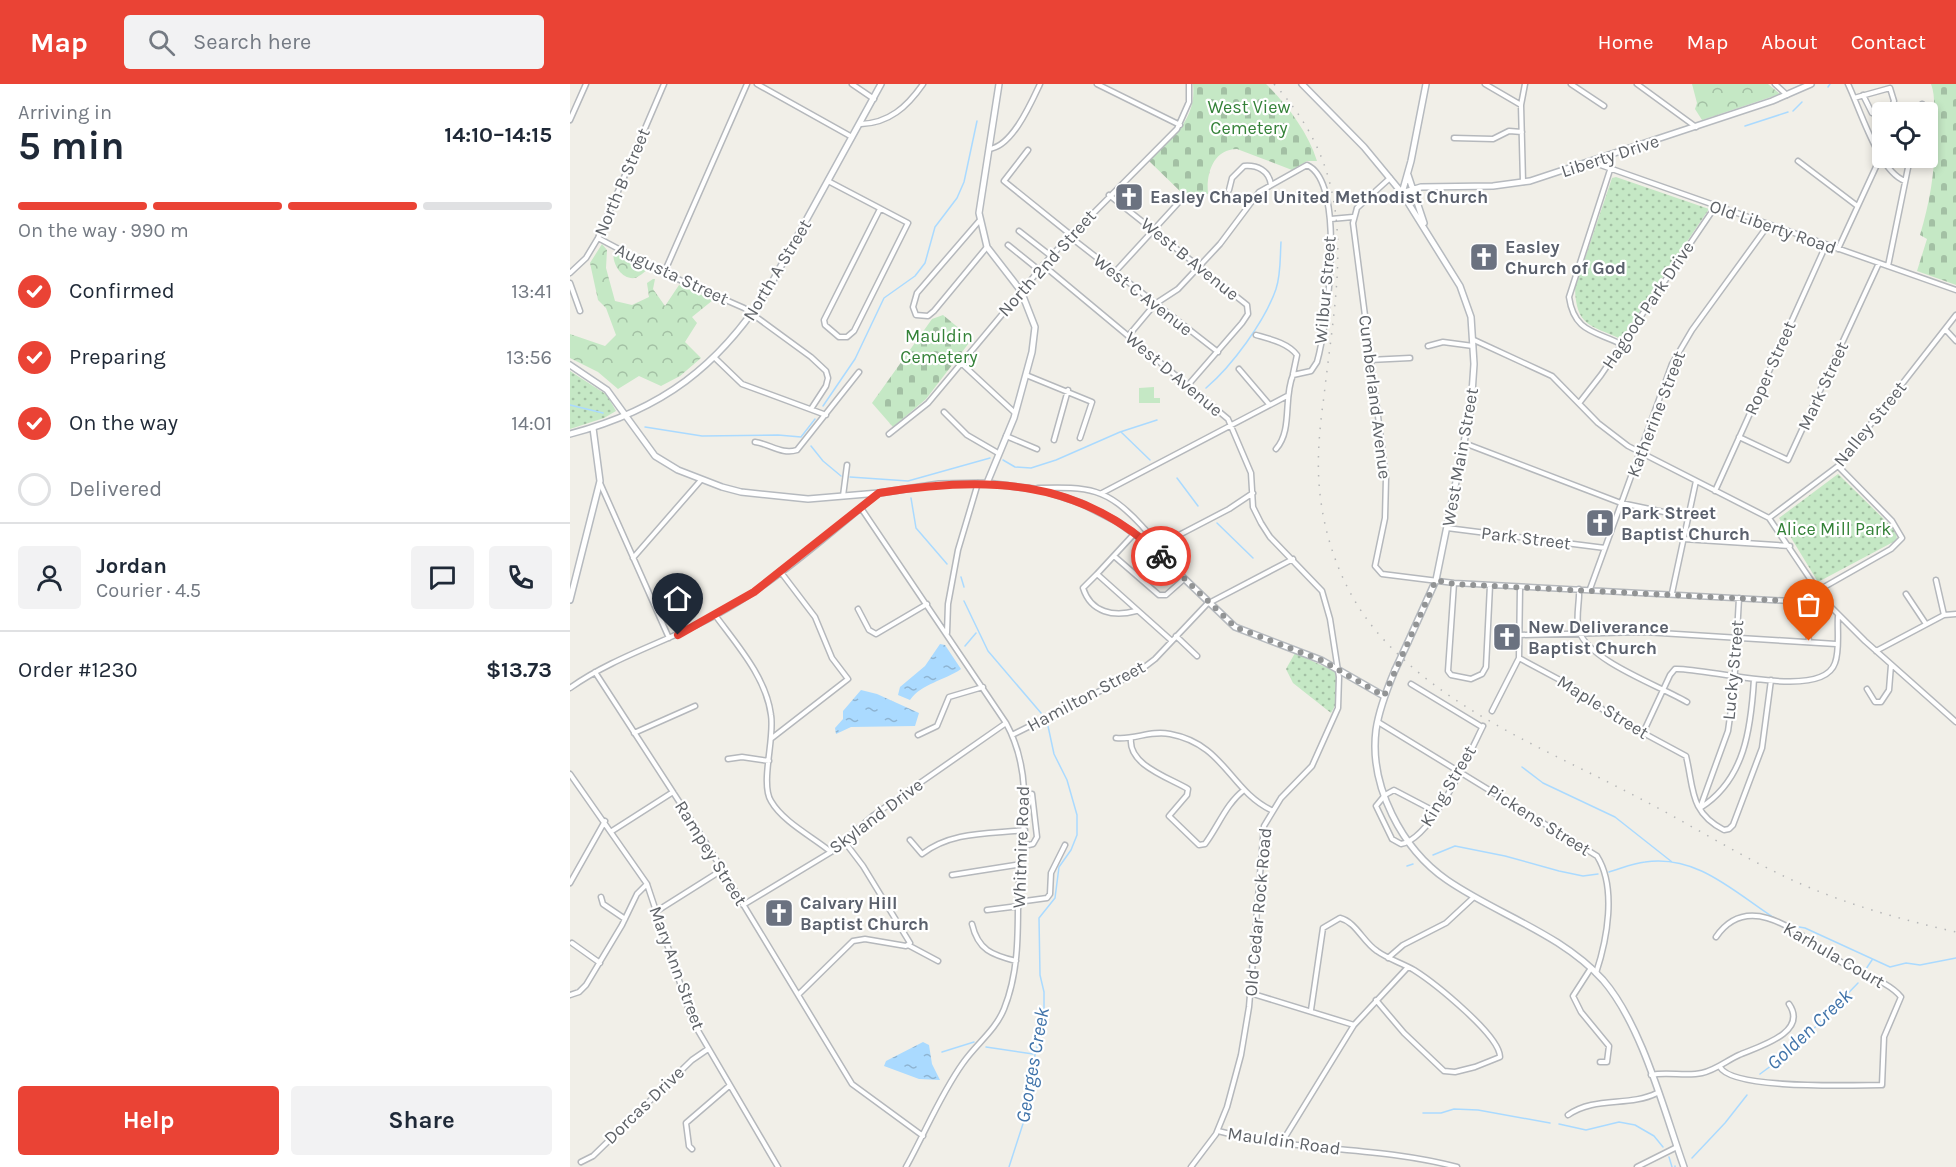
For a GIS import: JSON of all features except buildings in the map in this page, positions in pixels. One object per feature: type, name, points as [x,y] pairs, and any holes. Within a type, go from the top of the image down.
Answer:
[{"type":"main road","name":"North A Street","points":[[570,434],[627,416],[678,388],[715,358],[753,314],[861,124],[881,84]]},
{"type":"main road","points":[[987,483],[1016,413],[1035,327],[1020,291],[987,247],[980,220],[980,203],[999,84]]},
{"type":"main road","name":"West Main Street","points":[[1302,84],[1390,177],[1402,193],[1467,300],[1474,343],[1473,388],[1436,580],[1384,696],[1378,722],[1376,741],[1385,795],[1410,843],[1433,869],[1475,896],[1557,941],[1593,970],[1624,1010],[1684,1167]]},
{"type":"main road","points":[[1402,193],[1426,84]]},
{"type":"main road","name":"Liberty Drive","points":[[1402,193],[1412,188],[1523,182],[1592,162],[1696,127],[1787,95],[1811,84]]},
{"type":"main road","points":[[1408,173],[1429,236]]},
{"type":"main road","points":[[570,365],[599,382],[627,416],[655,456],[701,480],[741,492],[783,497],[843,497],[939,484],[987,483],[1030,488],[1081,503],[1134,534],[1156,550],[1224,620],[1251,635],[1336,667],[1384,696]]},
{"type":"main road","points":[[570,600],[600,481],[593,428]]},
{"type":"street","points":[[570,120],[586,84]]},
{"type":"street","name":"North B Street","points":[[570,273],[586,258],[598,238],[662,84]]},
{"type":"street","points":[[664,273],[747,84]]},
{"type":"street","points":[[757,84],[853,138]]},
{"type":"street","points":[[852,84],[874,99]]},
{"type":"street","points":[[861,124],[876,123],[903,109],[923,84]]},
{"type":"street","points":[[989,149],[999,145],[1015,128],[1029,108],[1040,84]]},
{"type":"street","points":[[1097,84],[1180,125]]},
{"type":"street","name":"North 2nd Street","points":[[889,434],[928,403],[1020,291],[1070,235],[1180,125],[1189,102],[1189,84]]},
{"type":"street","points":[[1485,84],[1521,105]]},
{"type":"street","points":[[1523,182],[1521,105],[1526,84]]},
{"type":"street","points":[[1571,84],[1604,106]]},
{"type":"street","points":[[1637,84],[1696,127]]},
{"type":"street","points":[[1775,84],[1787,95]]},
{"type":"street","points":[[1848,84],[1872,137]]},
{"type":"street","points":[[1854,98],[1890,88],[1894,102]]},
{"type":"street","points":[[1863,95],[1872,112]]},
{"type":"street","points":[[1454,138],[1493,139],[1509,131],[1522,132]]},
{"type":"street","name":"West C Avenue","points":[[1028,150],[1004,181],[1218,352]]},
{"type":"street","points":[[1798,161],[1856,205]]},
{"type":"street","name":"Old Liberty Road","points":[[1592,162],[1956,290]]},
{"type":"street","name":"Wilbur Street","points":[[1271,184],[1307,165],[1318,174],[1321,180],[1331,219],[1331,265],[1319,356],[1311,371],[1293,375]]},
{"type":"street","points":[[1129,335],[1155,303],[1178,289],[1237,225],[1252,200],[1271,184],[1263,170],[1244,166],[1232,178],[1230,190]]},
{"type":"street","points":[[1838,249],[1856,205],[1875,168]]},
{"type":"street","points":[[1888,168],[1892,174],[1905,181]]},
{"type":"street","points":[[1888,266],[1908,168]]},
{"type":"street","points":[[1610,170],[1569,297],[1572,312],[1579,324],[1621,345]]},
{"type":"street","points":[[1353,217],[1362,203],[1390,177]]},
{"type":"street","points":[[828,181],[880,209],[907,220],[908,226],[854,330],[847,337],[839,337],[825,325],[824,320],[880,209]]},
{"type":"street","name":"West B Avenue","points":[[1109,195],[1248,308],[1242,323],[1189,384]]},
{"type":"street","points":[[1115,272],[1180,201]]},
{"type":"street","name":"Hagood Park Drive","points":[[1580,402],[1715,207]]},
{"type":"street","name":"Wilbur Street","points":[[1331,219],[1353,217]]},
{"type":"street","name":"Cumberland Avenue","points":[[1353,217],[1386,490],[1375,569],[1382,574],[1436,580]]},
{"type":"street","points":[[980,220],[917,294],[913,311],[916,315],[928,316],[987,247]]},
{"type":"street","name":"Katherine Street","points":[[1590,589],[1672,364],[1683,343],[1768,224]]},
{"type":"street","points":[[1019,231],[1051,256]]},
{"type":"street","name":"Augusta Street","points":[[598,238],[664,273],[753,314],[826,371],[826,386],[811,409]]},
{"type":"street","points":[[1008,245],[1039,270]]},
{"type":"street","name":"Roper Street","points":[[1715,491],[1826,245]]},
{"type":"street","name":"Mark Street","points":[[1739,437],[1788,460],[1879,263]]},
{"type":"street","name":"West D Avenue","points":[[1043,265],[1189,384],[1216,407],[1231,424],[1251,473],[1253,507],[1261,523],[1270,537],[1293,559],[1324,597],[1336,667]]},
{"type":"street","points":[[570,283],[580,311]]},
{"type":"street","name":"Nalley Street","points":[[1769,518],[1838,466],[1956,315]]},
{"type":"street","points":[[1945,328],[1956,341]]},
{"type":"street","points":[[1256,335],[1280,343],[1297,355],[1287,395],[1285,427],[1281,443],[1276,449]]},
{"type":"street","points":[[1428,346],[1443,342],[1474,343],[1537,367],[1561,383],[1606,431],[1640,453],[1769,518],[1790,546],[1817,591],[1839,616],[1956,722]]},
{"type":"street","points":[[715,358],[742,384],[826,415]]},
{"type":"street","points":[[1369,360],[1410,358]]},
{"type":"street","points":[[960,362],[1016,413]]},
{"type":"street","points":[[1239,369],[1268,404]]},
{"type":"street","points":[[755,442],[767,444],[782,451],[797,450],[859,372]]},
{"type":"street","points":[[1026,375],[1068,390],[1092,402],[1080,438]]},
{"type":"street","points":[[1054,440],[1068,390]]},
{"type":"street","points":[[1102,493],[1287,395]]},
{"type":"street","points":[[944,412],[967,435],[998,453]]},
{"type":"street","points":[[1006,436],[1037,449]]},
{"type":"street","points":[[1464,443],[1621,503],[1688,517]]},
{"type":"street","points":[[843,497],[847,465]]},
{"type":"street","points":[[1817,591],[1891,549],[1902,538],[1892,521],[1838,466]]},
{"type":"street","points":[[633,558],[701,480]]},
{"type":"street","points":[[600,481],[669,638]]},
{"type":"street","points":[[1672,593],[1696,481]]},
{"type":"street","points":[[947,633],[948,604],[958,550],[979,483]]},
{"type":"street","points":[[1030,488],[1083,488],[1102,493],[1136,520],[1156,550]]},
{"type":"street","points":[[570,688],[595,672],[715,615],[780,572],[879,493]]},
{"type":"street","points":[[1141,563],[1156,550],[1253,493]]},
{"type":"street","name":"Whitmire Road","points":[[861,508],[1006,723],[1023,771],[1025,830],[1016,961],[1005,1008],[998,1021],[962,1064],[906,1167]]},
{"type":"street","name":"Park Street","points":[[1447,528],[1605,548]]},
{"type":"street","points":[[1134,534],[1097,574],[1086,582],[1083,588],[1095,606],[1111,614],[1137,610]]},
{"type":"street","points":[[1683,539],[1790,546]]},
{"type":"street","points":[[1114,556],[1159,595],[1166,595],[1184,579]]},
{"type":"street","name":"Hamilton Street","points":[[1012,735],[1138,672],[1208,603],[1293,559]]},
{"type":"street","points":[[772,738],[848,679],[832,658],[815,616],[780,572]]},
{"type":"street","points":[[1097,574],[1172,641]]},
{"type":"street","points":[[1436,580],[1454,584],[1672,593],[1795,603],[1808,626],[1809,641]]},
{"type":"street","points":[[1936,580],[1944,615]]},
{"type":"street","points":[[1454,584],[1448,671],[1451,675],[1466,679],[1477,677],[1486,667],[1490,585]]},
{"type":"street","points":[[1492,711],[1519,658],[1520,586]]},
{"type":"street","points":[[1579,589],[1578,628],[1586,643],[1625,670],[1664,688],[1687,702]]},
{"type":"street","points":[[1906,594],[1926,624]]},
{"type":"street","name":"Lucky Street","points":[[1700,808],[1728,731],[1739,598]]},
{"type":"street","points":[[858,609],[869,630],[876,634],[927,604]]},
{"type":"street","points":[[1876,651],[1944,615],[1956,614]]},
{"type":"street","points":[[715,615],[758,677],[772,715],[769,761],[770,800],[831,852]]},
{"type":"street","points":[[1642,733],[1675,669],[1734,678],[1803,682],[1831,670],[1835,662],[1839,616]]},
{"type":"street","points":[[1519,635],[1644,632],[1836,644]]},
{"type":"street","points":[[1176,636],[1197,656]]},
{"type":"street","name":"Maple Street","points":[[1519,658],[1573,687],[1604,711],[1686,756],[1692,795],[1700,808]]},
{"type":"street","points":[[1867,689],[1875,702],[1881,702],[1889,690],[1891,665]]},
{"type":"street","name":"Old Cedar Rock Road","points":[[1191,1167],[1218,1131],[1241,1055],[1250,993],[1262,834],[1271,810],[1318,757],[1340,700],[1336,667]]},
{"type":"street","name":"Rampey Street","points":[[595,672],[722,870],[852,1084],[923,1136]]},
{"type":"street","points":[[1754,679],[1749,730],[1736,771],[1727,786],[1700,808],[1720,828],[1729,829],[1732,825],[1762,748],[1771,680]]},
{"type":"street","name":"King Street","points":[[1410,843],[1436,812],[1460,771],[1482,726],[1411,684]]},
{"type":"street","points":[[918,735],[937,726],[949,697],[983,687]]},
{"type":"street","points":[[634,734],[695,706]]},
{"type":"street","name":"Pickens Street","points":[[1378,722],[1597,856],[1605,877],[1608,912],[1593,970]]},
{"type":"street","name":"Skyland Drive","points":[[743,905],[831,852],[909,790],[1006,723]]},
{"type":"street","points":[[1116,738],[1131,739],[1144,734],[1172,734],[1203,747],[1220,760],[1244,790],[1271,810]]},
{"type":"street","points":[[1131,739],[1130,745],[1141,761],[1188,789],[1187,795],[1169,816],[1199,844],[1205,844],[1222,822],[1227,807],[1244,790]]},
{"type":"street","points":[[728,759],[769,761]]},
{"type":"street","name":"Mary Ann Street","points":[[570,774],[647,884],[689,1012],[729,1086],[778,1167]]},
{"type":"street","points":[[1410,843],[1397,843],[1384,825],[1376,806],[1385,795],[1395,790],[1401,791],[1436,812]]},
{"type":"street","points":[[612,831],[673,792]]},
{"type":"street","points":[[1024,846],[1032,844],[1037,837],[1032,794]]},
{"type":"street","points":[[570,883],[605,821]]},
{"type":"street","points":[[910,840],[922,854],[941,842],[958,837],[1025,830]]},
{"type":"street","points":[[844,841],[863,866],[906,935],[909,945]]},
{"type":"street","points":[[987,910],[1047,898],[1050,894],[1051,873],[1065,844]]},
{"type":"street","points":[[952,875],[1022,864]]},
{"type":"street","points":[[657,911],[722,870]]},
{"type":"street","points":[[570,995],[579,992],[586,985],[637,894],[647,884]]},
{"type":"street","points":[[1388,958],[1403,945],[1446,923],[1475,896]]},
{"type":"street","points":[[601,897],[603,904],[625,919]]},
{"type":"street","name":"Karhula Court","points":[[1716,937],[1734,920],[1744,916],[1766,917],[1842,963],[1898,993],[1901,997],[1882,1044],[1882,1085],[1764,1083],[1731,1077],[1720,1067]]},
{"type":"street","points":[[1311,1011],[1321,934],[1327,923],[1340,918],[1346,920],[1370,946],[1408,967],[1440,990],[1487,1032],[1496,1044],[1500,1057],[1455,1072],[1444,1071],[1404,1033],[1376,1000]]},
{"type":"street","points":[[972,924],[978,943],[988,953],[1016,961]]},
{"type":"street","points":[[799,994],[853,941],[865,939],[897,946],[909,945],[938,961]]},
{"type":"street","points":[[572,943],[600,963]]},
{"type":"street","points":[[1282,1142],[1354,1025],[1408,967]]},
{"type":"street","points":[[1593,970],[1573,996],[1581,1012],[1609,1046],[1607,1062],[1600,1062]]},
{"type":"street","points":[[1250,993],[1354,1025]]},
{"type":"street","points":[[1650,1075],[1665,1073],[1694,1075],[1720,1067],[1740,1055],[1770,1045],[1791,1024],[1794,1016],[1789,1004]]},
{"type":"street","name":"Dorcas Drive","points":[[581,1162],[593,1156],[692,1060],[708,1049]]},
{"type":"street","points":[[692,1149],[689,1146],[686,1122],[729,1086]]},
{"type":"street","points":[[1568,1115],[1604,1102],[1628,1102],[1657,1093]]},
{"type":"street","name":"Mauldin Road","points":[[1218,1131],[1282,1142],[1429,1160],[1457,1167]]},
{"type":"street","points":[[1637,1167],[1677,1147]]},
{"type":"green space","name":"West View Cemetery","points":[[1193,84],[1266,84],[1296,120],[1317,161],[1307,161],[1292,170],[1237,149],[1229,150],[1222,153],[1213,164],[1208,179],[1208,194],[1183,194],[1149,161],[1174,136],[1187,118],[1191,108]]},
{"type":"green space","points":[[1692,84],[1768,84],[1780,94],[1702,120],[1695,109],[1697,103]]},
{"type":"green space","points":[[1931,84],[1956,84],[1956,285],[1917,271],[1927,239],[1920,235],[1928,205],[1933,168],[1938,168],[1938,102],[1934,102]]},
{"type":"green space","points":[[1616,177],[1709,209],[1621,339],[1593,327],[1582,317],[1578,310],[1575,288],[1612,178]]},
{"type":"green space","points":[[602,244],[607,250],[606,268],[615,301],[632,305],[649,297],[647,283],[653,279],[655,279],[653,289],[665,306],[679,285],[713,300],[692,317],[697,323],[685,342],[701,358],[680,376],[661,386],[639,376],[618,389],[598,372],[570,358],[570,334],[605,346],[616,335],[606,308],[598,300],[590,263]]},
{"type":"green space","points":[[614,251],[647,270],[635,278],[625,276],[616,265]]},
{"type":"green space","name":"Mauldin Cemetery","points":[[943,315],[972,339],[926,399],[893,427],[872,403],[932,319]]},
{"type":"green space","points":[[570,371],[607,395],[616,411],[604,418],[570,429]]},
{"type":"green space","points":[[1154,387],[1154,398],[1160,398],[1160,403],[1139,403],[1139,388]]},
{"type":"green space","name":"Alice Mill Park","points":[[1838,474],[1896,531],[1897,540],[1818,582],[1779,518]]},
{"type":"green space","points":[[1295,653],[1336,672],[1336,704],[1331,713],[1293,683],[1286,669]]},
{"type":"water","points":[[940,644],[945,645],[961,669],[927,686],[910,700],[898,695],[900,687],[925,666]]},
{"type":"water","points":[[861,690],[877,694],[919,713],[915,726],[851,727],[836,734],[835,728],[843,719],[843,711]]},
{"type":"water","points":[[923,1042],[929,1045],[932,1064],[940,1080],[919,1079],[884,1066],[886,1061]]},
{"type":"waterway","points":[[1793,111],[1802,102]]},
{"type":"waterway","points":[[1745,126],[1788,112]]},
{"type":"waterway","points":[[823,406],[855,359],[884,298],[915,276],[925,263],[935,227],[957,198],[964,182],[977,121]]},
{"type":"waterway","points":[[1206,388],[1237,355],[1256,329],[1271,302],[1278,283],[1281,242]]},
{"type":"waterway","name":"Georges Creek","points":[[570,405],[603,413]]},
{"type":"waterway","name":"Georges Creek","points":[[645,427],[702,436],[801,437],[815,419]]},
{"type":"waterway","points":[[1003,460],[1015,467],[1031,468],[1056,460],[1120,432],[1157,420]]},
{"type":"waterway","points":[[1121,432],[1150,460]]},
{"type":"waterway","name":"Georges Creek","points":[[811,446],[823,461],[841,476]]},
{"type":"waterway","points":[[850,477],[908,481],[990,458]]},
{"type":"waterway","points":[[1177,478],[1198,506]]},
{"type":"waterway","name":"Georges Creek","points":[[911,498],[916,528],[947,564]]},
{"type":"waterway","points":[[1217,523],[1253,558]]},
{"type":"waterway","name":"Georges Creek","points":[[961,577],[964,587]]},
{"type":"waterway","name":"Georges Creek","points":[[964,601],[988,651],[1041,713]]},
{"type":"waterway","points":[[965,646],[976,633]]},
{"type":"waterway","name":"Georges Creek","points":[[1009,1167],[1030,1102],[1030,1076],[1044,1017],[1044,992],[1040,975],[1039,918],[1055,898],[1059,867],[1071,850],[1077,835],[1077,815],[1067,780],[1054,754],[1048,726]]},
{"type":"waterway","points":[[1522,767],[1543,783],[1615,817],[1672,862]]},
{"type":"waterway","points":[[1433,855],[1455,846],[1583,876],[1598,874]]},
{"type":"waterway","points":[[1609,872],[1645,862],[1665,861],[1683,864],[1716,879],[1779,921]]},
{"type":"waterway","points":[[1407,866],[1413,864]]},
{"type":"waterway","name":"Golden Creek","points":[[1788,925],[1805,928],[1890,967],[1906,963],[1920,965],[1956,958]]},
{"type":"waterway","name":"Golden Creek","points":[[1866,969],[1872,960]]},
{"type":"waterway","name":"Golden Creek","points":[[1760,1074],[1794,1049],[1858,983]]},
{"type":"waterway","points":[[942,1052],[974,1042]]},
{"type":"waterway","points":[[986,1047],[1033,1054]]},
{"type":"waterway","name":"Golden Creek","points":[[1692,1158],[1725,1123],[1747,1095]]},
{"type":"waterway","points":[[1423,1113],[1441,1113],[1454,1109],[1478,1110],[1550,1123]]},
{"type":"waterway","points":[[1559,1124],[1586,1130],[1619,1122],[1635,1125],[1654,1136],[1663,1147]]},
{"type":"waterway","points":[[1669,1157],[1672,1167]]},
{"type":"railway","points":[[1274,84],[1302,120],[1321,157],[1332,194],[1337,232],[1337,271],[1320,429],[1319,483],[1325,526],[1338,568],[1358,607],[1371,624],[1412,667],[1441,690],[1472,710],[1537,747],[1656,807],[1751,860],[1810,888],[1851,903],[1956,932]]},
{"type":"way so far","points":[[1161,556],[1224,620],[1235,627],[1321,660],[1384,696],[1436,580],[1454,584],[1672,593],[1790,601],[1797,605],[1798,612],[1808,626],[1809,641]]},
{"type":"place","name":"Easley Chapel United Methodist Church","points":[[1129,197]]},
{"type":"place","name":"Easley Church of God","points":[[1484,257]]},
{"type":"place","name":"Park Street Baptist Church","points":[[1600,523]]},
{"type":"place","name":"New Deliverance Baptist Church","points":[[1507,637]]},
{"type":"place","name":"Calvary Hill Baptist Church","points":[[779,913]]},
{"type":"route","points":[[678,635],[754,592],[879,493],[955,483],[1018,485],[1042,490],[1081,503],[1118,522],[1161,556]]}]
